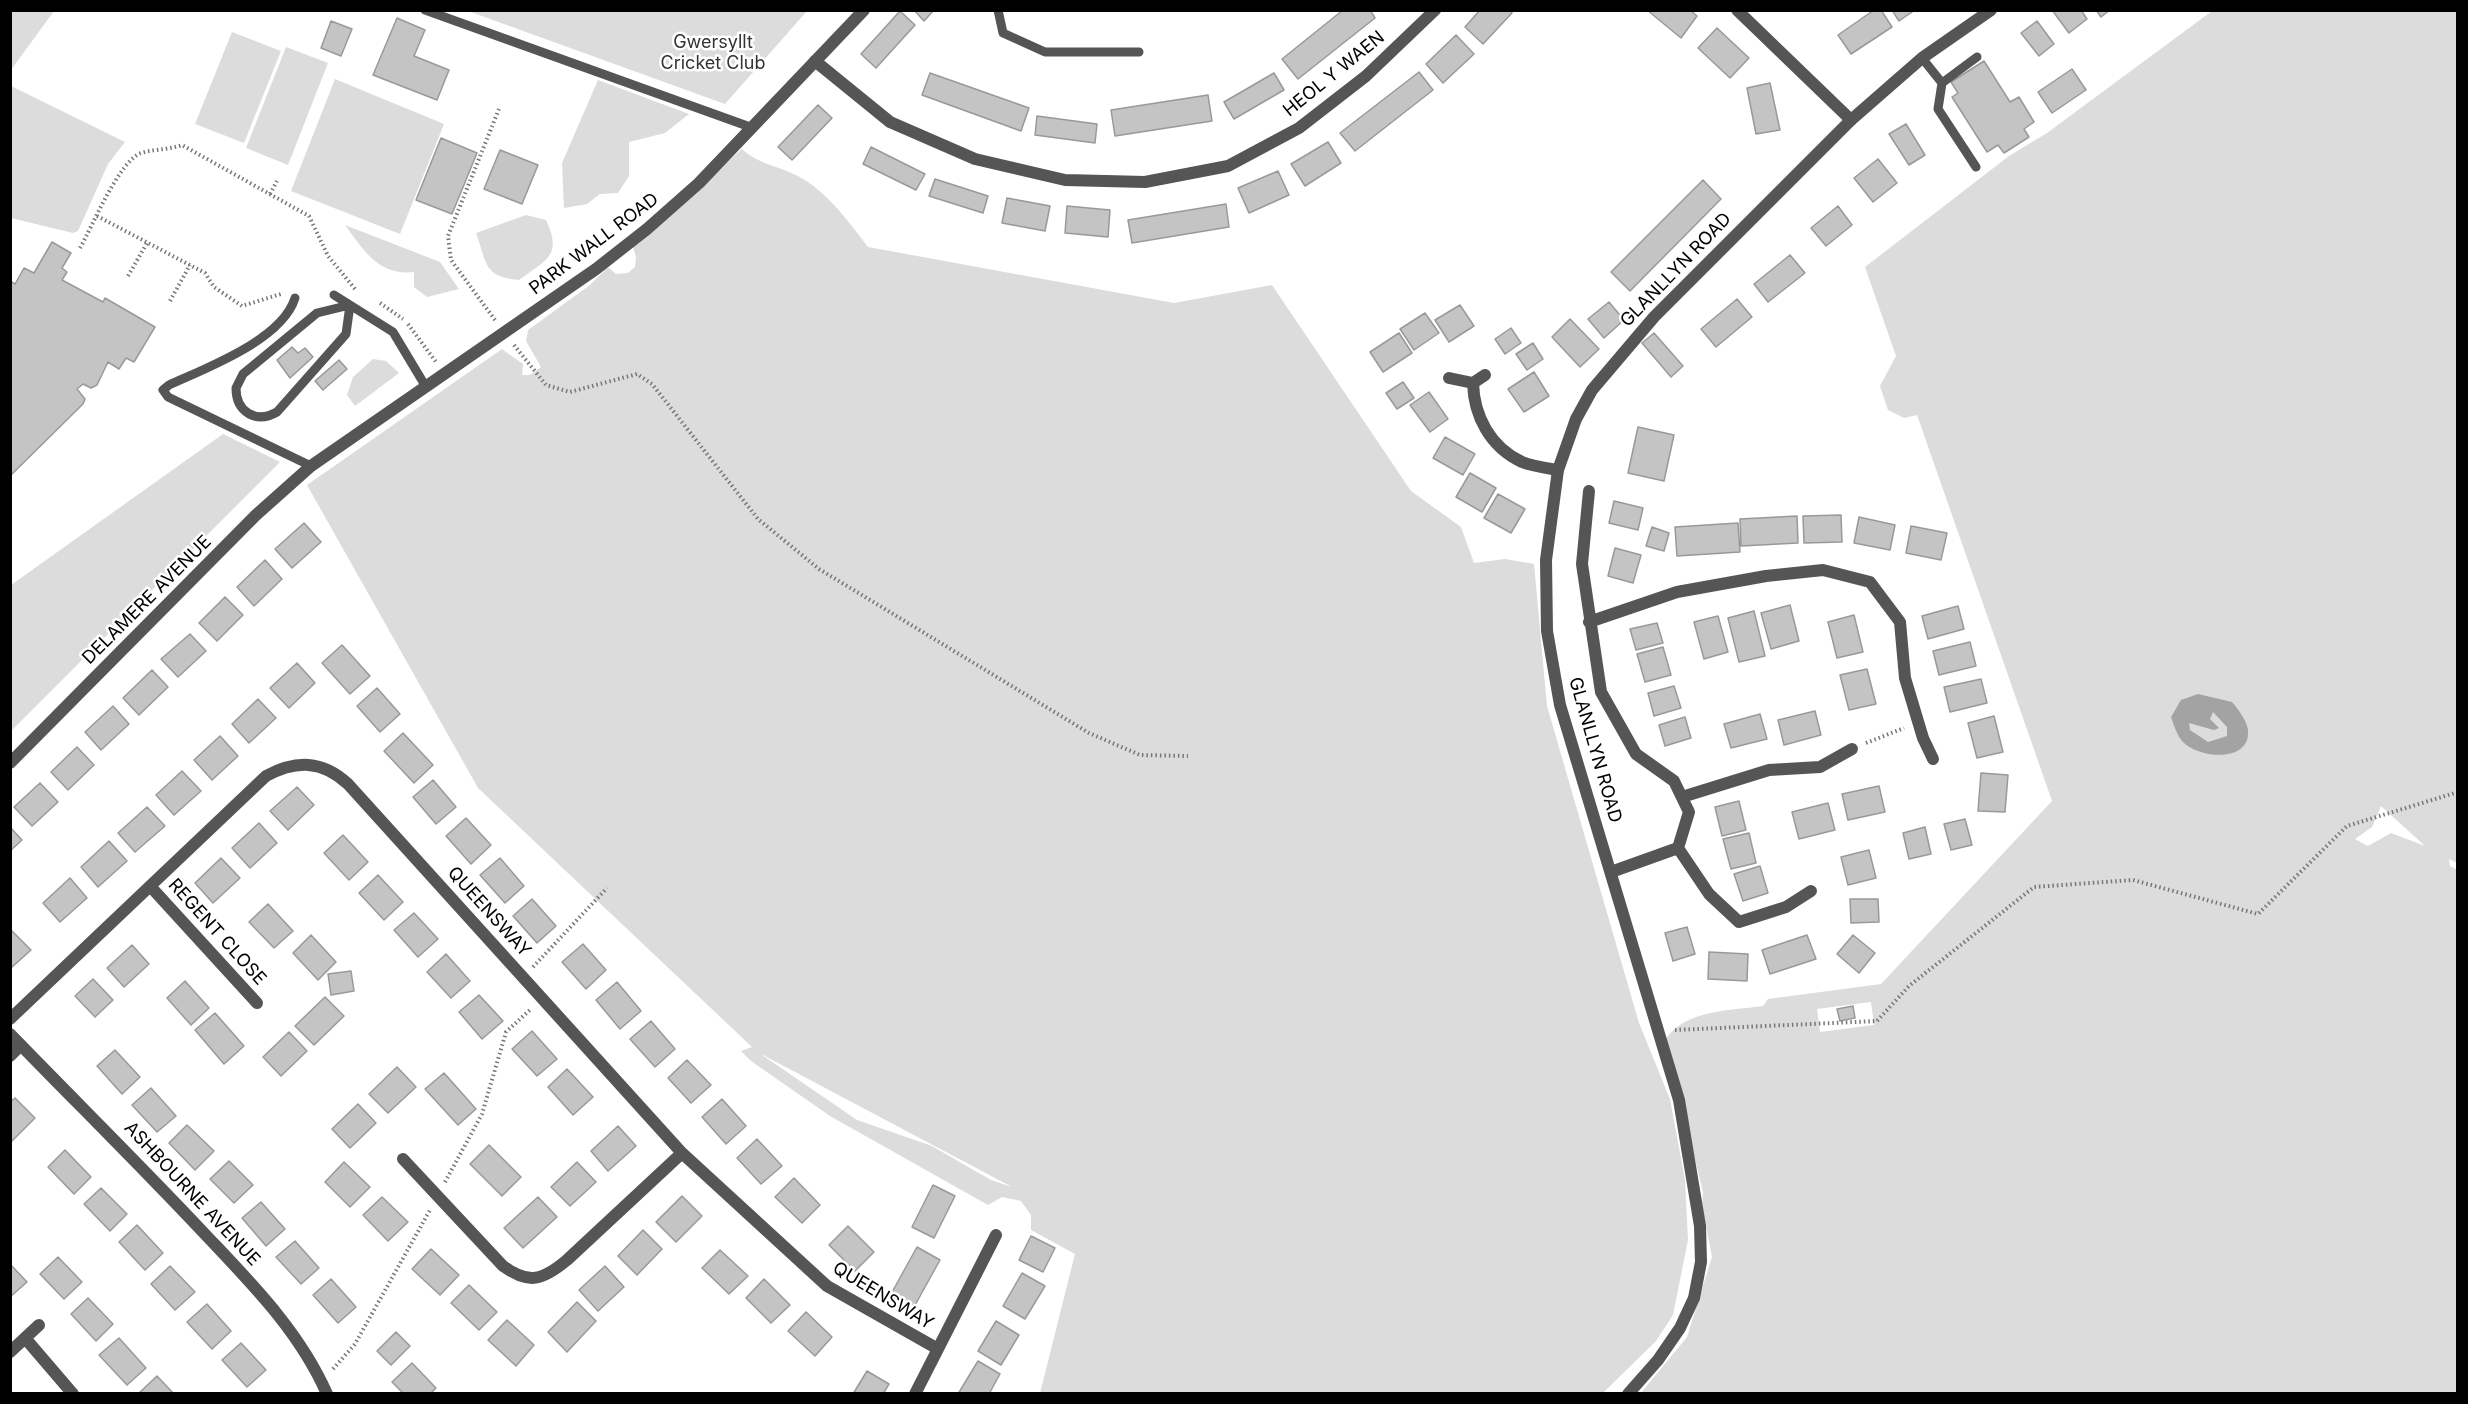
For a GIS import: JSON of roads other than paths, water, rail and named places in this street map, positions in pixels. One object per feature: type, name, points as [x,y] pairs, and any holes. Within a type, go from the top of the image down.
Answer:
[{"type":"street","name":"PARK WALL ROAD","points":[[312,466],[596,269],[647,229],[699,183],[864,10]]},
{"type":"street","name":"HEOL Y WAEN","points":[[815,61],[890,122],[975,159],[1065,180],[1146,182],[1228,166],[1299,128],[1366,76],[1435,10]]},
{"type":"street","points":[[1737,10],[1851,120]]},
{"type":"street","name":"GLANLLYN ROAD","points":[[1628,1394],[1658,1360],[1680,1328],[1694,1298],[1701,1262],[1700,1226],[1679,1100],[1560,705],[1547,631],[1546,560],[1558,470],[1576,419],[1592,390],[1615,360],[1654,317],[1851,120],[1922,58],[1978,14],[1991,10]]},
{"type":"street","points":[[1449,378],[1473,383],[1485,375]]},
{"type":"street","points":[[1473,383],[1479,418],[1491,436],[1508,453],[1523,462],[1558,470]]},
{"type":"street","name":"DELAMERE AVENUE","points":[[10,763],[256,515],[312,466]]},
{"type":"street","points":[[1589,491],[1581,564],[1601,692],[1636,754],[1674,781],[1682,797],[1689,812],[1678,848]]},
{"type":"street","points":[[1589,622],[1677,591],[1766,576],[1823,570],[1870,582],[1900,622],[1905,678],[1918,722],[1934,759]]},
{"type":"street","points":[[1682,797],[1769,770],[1820,768],[1852,749]]},
{"type":"street","name":"QUEENSWAY","points":[[10,1019],[266,776],[296,765],[319,765],[348,784],[682,1153],[826,1286],[938,1350]]},
{"type":"street","points":[[1611,872],[1678,848]]},
{"type":"street","points":[[1678,848],[1709,894],[1739,922],[1786,907],[1811,891]]},
{"type":"street","name":"REGENT CLOSE","points":[[150,886],[257,1003]]},
{"type":"street","name":"ASHBOURNE AVENUE","points":[[10,1034],[115,1139],[262,1294],[290,1328],[327,1394]]},
{"type":"street","points":[[10,1056],[21,1045]]},
{"type":"street","points":[[403,1159],[503,1266],[516,1275],[534,1279],[553,1272],[682,1153]]},
{"type":"street","points":[[915,1394],[996,1235]]},
{"type":"street","points":[[10,1352],[39,1325]]},
{"type":"street","points":[[25,1338],[73,1394]]},
{"type":"lane","points":[[425,10],[753,128]]},
{"type":"lane","points":[[999,10],[1003,33],[1045,52],[1139,52]]},
{"type":"lane","points":[[1941,83],[1977,57]]},
{"type":"lane","points":[[1922,58],[1941,83],[1938,109],[1976,167]]},
{"type":"lane","points":[[334,295],[393,332],[426,387]]},
{"type":"lane","points":[[295,298],[288,311],[248,349],[169,385],[163,390],[168,397],[312,466]]},
{"type":"lane","points":[[350,305],[346,334],[277,412],[262,418],[242,409],[236,388],[243,374],[317,313],[350,305]]},
{"type":"park label","name":"Gwersyllt Cricket Club","points":[[713,53]]}]
